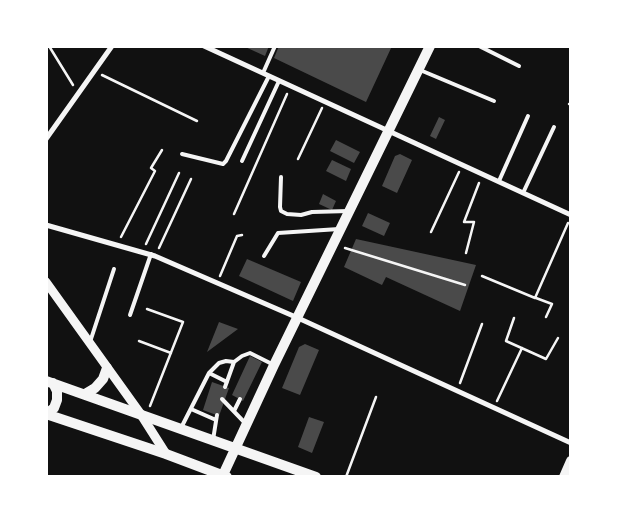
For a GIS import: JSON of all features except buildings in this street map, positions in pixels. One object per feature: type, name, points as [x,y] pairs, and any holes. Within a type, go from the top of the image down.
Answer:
[{"type":"main road","points":[[46,414],[166,454],[224,476],[274,365],[430,46]]},
{"type":"main road","points":[[85,394],[99,384],[107,368]]},
{"type":"main road","points":[[50,382],[316,477]]},
{"type":"main road","points":[[46,414],[54,408],[58,400],[57,391],[50,382]]},
{"type":"main road","points":[[564,477],[571,461]]},
{"type":"street","points":[[46,138],[112,46]]},
{"type":"street","points":[[204,46],[523,192],[571,216]]},
{"type":"street","points":[[46,225],[153,255],[298,318],[571,443]]},
{"type":"street","points":[[46,282],[89,344],[144,415],[166,454]]},
{"type":"lane","points":[[182,154],[223,164],[226,161],[266,75],[275,46]]},
{"type":"lane","points":[[479,46],[519,66]]},
{"type":"lane","points":[[419,69],[494,101]]},
{"type":"lane","points":[[242,161],[279,81]]},
{"type":"lane","points":[[499,181],[528,116]]},
{"type":"lane","points":[[523,192],[554,127]]},
{"type":"lane","points":[[281,177],[280,206],[281,211],[287,214],[300,215],[312,212],[350,211]]},
{"type":"lane","points":[[264,256],[278,233],[341,229]]},
{"type":"lane","points":[[130,315],[153,255]]},
{"type":"lane","points":[[89,344],[114,268]]},
{"type":"lane","points":[[181,428],[209,373],[220,363],[234,362],[250,353],[258,359],[274,365]]},
{"type":"lane","points":[[225,387],[234,362]]},
{"type":"lane","points":[[209,373],[227,382]]},
{"type":"lane","points":[[222,398],[246,424]]},
{"type":"lane","points":[[234,411],[240,399]]},
{"type":"lane","points":[[191,409],[216,417],[213,440]]},
{"type":"path","points":[[49,46],[78,94]]},
{"type":"path","points":[[94,71],[197,121]]},
{"type":"path","points":[[234,214],[291,86]]},
{"type":"path","points":[[298,159],[325,102]]},
{"type":"path","points":[[117,245],[155,171],[152,168],[162,150]]},
{"type":"path","points":[[431,232],[463,165]]},
{"type":"path","points":[[143,252],[179,173]]},
{"type":"path","points":[[466,253],[474,222],[464,222],[482,174]]},
{"type":"path","points":[[153,255],[191,178]]},
{"type":"path","points":[[535,298],[571,216]]},
{"type":"path","points":[[216,282],[237,236],[242,234]]},
{"type":"path","points":[[334,244],[465,286]]},
{"type":"path","points":[[482,276],[552,304],[546,317]]},
{"type":"path","points":[[144,415],[183,322],[147,309]]},
{"type":"path","points":[[514,318],[506,341],[546,359],[558,338]]},
{"type":"path","points":[[457,391],[482,324]]},
{"type":"path","points":[[138,341],[171,353]]},
{"type":"path","points":[[494,408],[522,348]]},
{"type":"path","points":[[346,477],[376,397]]}]
